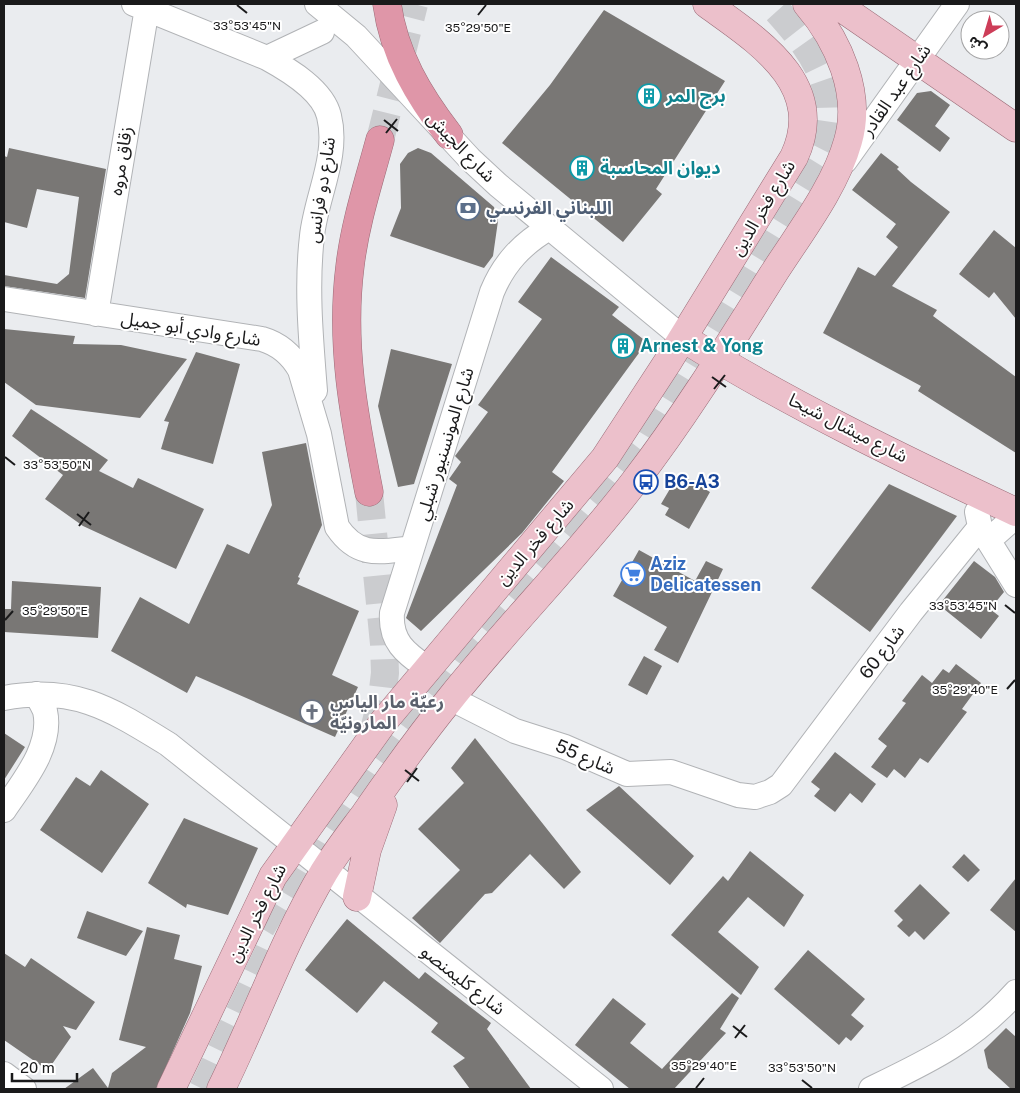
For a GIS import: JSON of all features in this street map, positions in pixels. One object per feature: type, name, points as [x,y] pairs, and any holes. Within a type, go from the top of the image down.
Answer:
[{"type":"highway","points":[[387,4],[394,37],[405,67],[428,107],[449,136]]},
{"type":"highway","points":[[369,492],[351,401],[346,312],[350,265],[380,140]]},
{"type":"main road","name":"شارع فخر الدين","points":[[171,1089],[273,876],[384,722],[427,668],[605,458],[684,338],[794,157],[802,137],[804,123],[803,113],[794,86],[779,62],[758,41],[707,4]]},
{"type":"main road","points":[[221,1089],[292,935],[325,871],[396,768],[450,698],[614,508],[659,449],[719,360],[835,176],[850,131],[853,104],[849,82],[830,36],[807,4]]},
{"type":"main road","points":[[836,4],[1016,128]]},
{"type":"main road","name":"شارع ميشال شيحا","points":[[684,338],[719,360],[807,408],[1016,514]]},
{"type":"main road","points":[[357,897],[367,850],[396,768]]},
{"type":"street","name":"شارع الجيش","points":[[317,4],[356,36],[393,89],[449,136],[470,159],[549,228],[684,338]]},
{"type":"street","name":"شارع عبد القادر","points":[[835,176],[957,4]]},
{"type":"street","name":"شارع دو فرانس","points":[[140,6],[267,58],[284,67],[310,88],[330,116],[331,144],[312,235],[309,321],[319,434]]},
{"type":"street","name":"زقاق مروه","points":[[96,314],[140,6]]},
{"type":"street","points":[[267,58],[322,32]]},
{"type":"street","name":"شارع المونسنيور شبلي","points":[[427,668],[400,647],[391,625],[392,613],[496,284],[520,248],[549,228]]},
{"type":"street","name":"شارع وادي أبو جميل","points":[[4,300],[272,342],[288,353],[300,370],[319,434],[337,527],[354,546],[366,551],[379,552],[412,548]]},
{"type":"street","points":[[972,491],[985,533],[1016,585]]},
{"type":"street","name":"شارع 60","points":[[755,797],[770,792],[781,785],[911,612],[985,533],[1016,514]]},
{"type":"street","points":[[4,810],[31,769],[42,745],[46,728],[44,711],[36,694]]},
{"type":"street","name":"شارع كليمنصو","points":[[4,698],[36,694],[58,694],[81,699],[125,718],[191,761],[357,897],[601,1089]]},
{"type":"street","name":"شارع 55","points":[[450,698],[515,731],[573,750],[619,772],[627,774],[671,772],[738,795],[755,797]]},
{"type":"street","points":[[871,1089],[936,1058],[970,1036],[993,1017],[1016,992]]},
{"type":"street","points":[[4,1074],[24,1089]]},
{"type":"building","points":[[604,10],[725,81],[656,189],[662,194],[623,242],[502,143],[550,85]]},
{"type":"building","points":[[931,91],[950,105],[935,126],[950,138],[940,152],[897,120],[917,93]]},
{"type":"building","points":[[9,148],[106,169],[85,298],[4,286],[4,275],[57,284],[69,274],[79,197],[37,189],[27,228],[4,222],[4,156],[7,157]]},
{"type":"building","name":"اللبناني الفرنسي","points":[[418,148],[431,153],[494,207],[498,221],[493,256],[484,268],[390,236],[401,208],[400,164],[408,153]]},
{"type":"building","points":[[881,153],[899,167],[897,169],[911,182],[950,212],[892,286],[937,310],[933,316],[1016,377],[1016,453],[918,391],[921,386],[823,333],[858,267],[875,276],[898,247],[886,237],[896,224],[852,190]]},
{"type":"building","points":[[994,230],[1016,248],[1016,319],[994,292],[989,298],[959,274]]},
{"type":"building","points":[[551,257],[619,307],[612,315],[647,342],[552,472],[564,481],[522,533],[421,631],[406,618],[457,485],[449,479],[461,462],[455,456],[488,412],[478,405],[542,319],[518,302]]},
{"type":"building","points":[[4,329],[75,336],[73,344],[121,345],[187,359],[140,418],[36,405],[4,382]]},
{"type":"building","points":[[391,349],[452,364],[414,484],[398,487],[378,406]]},
{"type":"building","points":[[196,352],[240,364],[213,464],[161,449],[169,422],[164,421]]},
{"type":"building","points":[[31,409],[108,460],[99,471],[133,488],[138,478],[204,509],[176,569],[83,526],[45,499],[63,475],[12,436]]},
{"type":"building","points":[[306,443],[322,525],[298,577],[300,578],[297,584],[359,611],[332,675],[358,687],[335,737],[196,676],[187,693],[111,651],[140,597],[189,624],[227,544],[249,554],[272,505],[262,452]]},
{"type":"building","points":[[686,478],[710,492],[689,529],[665,515],[669,508],[661,504],[674,482],[681,487]]},
{"type":"building","points":[[889,484],[957,516],[870,632],[811,588]]},
{"type":"building","points":[[639,550],[695,581],[706,561],[723,569],[678,663],[654,650],[667,627],[613,596]]},
{"type":"building","points":[[974,561],[995,577],[1004,592],[990,609],[999,616],[981,639],[939,605]]},
{"type":"building","points":[[12,581],[101,587],[98,638],[4,632],[4,609],[11,609]]},
{"type":"building","points":[[644,656],[662,666],[647,695],[628,685]]},
{"type":"building","points":[[956,664],[981,683],[962,709],[967,712],[928,763],[920,758],[905,778],[894,769],[887,778],[871,767],[887,746],[878,739],[906,703],[902,701],[922,675],[932,683],[943,669],[949,673]]},
{"type":"building","points":[[4,733],[25,747],[4,780]]},
{"type":"building","points":[[475,738],[581,872],[564,889],[530,854],[492,893],[485,894],[440,943],[412,918],[460,870],[418,829],[464,783],[451,768]]},
{"type":"building","points":[[835,752],[876,784],[862,803],[850,793],[835,812],[814,796],[820,789],[811,782]]},
{"type":"building","points":[[101,770],[149,804],[102,873],[40,830],[76,777],[90,786]]},
{"type":"building","points":[[619,786],[694,856],[670,885],[586,810]]},
{"type":"building","points":[[184,818],[258,848],[228,915],[187,904],[186,908],[148,883]]},
{"type":"building","points":[[750,851],[804,895],[784,927],[748,897],[718,932],[759,967],[741,995],[671,935],[723,876],[728,881]]},
{"type":"building","points":[[964,854],[980,870],[968,882],[952,867]]},
{"type":"building","points":[[1016,878],[1016,932],[990,910]]},
{"type":"building","points":[[920,884],[950,913],[924,940],[915,931],[909,937],[897,926],[903,920],[894,911]]},
{"type":"building","points":[[87,911],[143,931],[126,956],[77,938]]},
{"type":"building","points":[[347,919],[419,979],[425,972],[491,1023],[487,1029],[531,1089],[470,1089],[453,1066],[465,1058],[431,1032],[438,1023],[384,981],[357,1013],[305,970]]},
{"type":"building","points":[[147,927],[180,935],[174,959],[202,966],[190,1013],[156,1089],[64,1089],[93,1068],[108,1088],[112,1073],[146,1047],[119,1040]]},
{"type":"building","points":[[808,950],[865,999],[851,1015],[864,1026],[851,1041],[846,1037],[839,1045],[774,989]]},
{"type":"building","points":[[4,953],[25,967],[31,958],[95,1002],[76,1030],[63,1026],[71,1037],[50,1067],[43,1067],[4,1040]]},
{"type":"building","points":[[732,993],[739,998],[720,1029],[726,1033],[674,1089],[630,1089],[575,1045],[613,998],[646,1024],[630,1043],[662,1069]]},
{"type":"building","points":[[1006,1028],[1016,1037],[1016,1089],[1011,1089],[988,1068],[984,1050]]},
{"type":"tunnel","points":[[380,140],[414,4]]},
{"type":"tunnel","points":[[336,833],[375,774],[467,651],[595,499],[644,436],[819,149],[827,128],[829,108],[820,70],[798,36],[771,4]]},
{"type":"tunnel","points":[[369,492],[384,644],[385,673],[382,698],[372,738]]},
{"type":"tunnel","points":[[261,928],[315,838]]},
{"type":"tunnel","points":[[203,1089],[269,951]]},
{"type":"place","name":"برج المر","points":[[649,96]]},
{"type":"place","name":"ديوان المحاسبة","points":[[582,168]]},
{"type":"place","name":"اللبناني الفرنسي","points":[[468,208]]},
{"type":"place","name":"Arnest & Yong","points":[[623,346]]},
{"type":"place","name":"B6-A3","points":[[646,482]]},
{"type":"place","name":"Aziz Delicatessen","points":[[633,574]]},
{"type":"place","name":"رعيّة مار الياس المارونيّة","points":[[312,712]]}]
